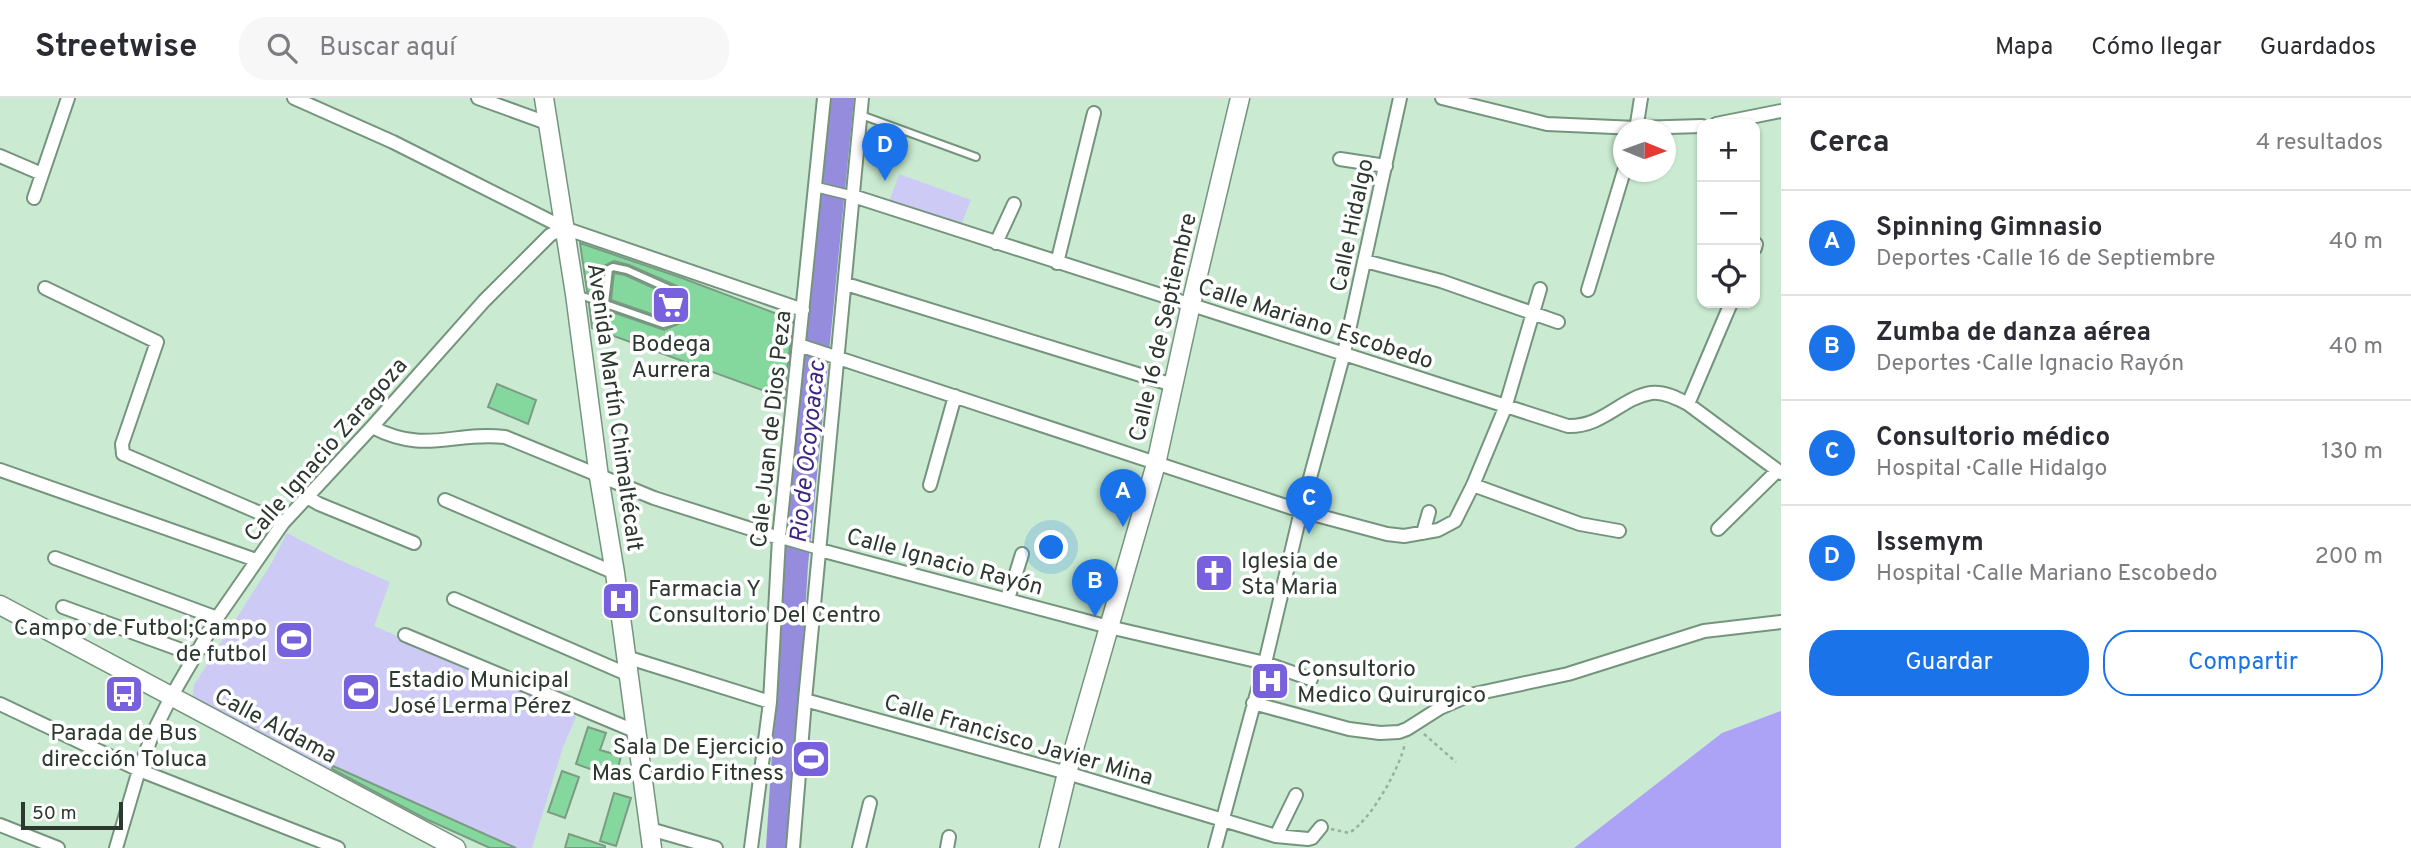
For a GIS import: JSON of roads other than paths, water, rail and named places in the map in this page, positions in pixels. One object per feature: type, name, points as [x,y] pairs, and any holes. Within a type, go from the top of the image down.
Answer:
[{"type":"main road","name":"Avenida Martín Chimaltécalt","points":[[544,98],[575,294],[652,848]]},
{"type":"main road","name":"Calle 16 de Septiembre","points":[[1049,848],[1067,773],[1156,464],[1240,98]]},
{"type":"main road","name":"Calle Aldama","points":[[0,604],[456,848]]},
{"type":"street","points":[[34,198],[68,98]]},
{"type":"street","points":[[294,98],[393,142],[564,228],[803,310]]},
{"type":"street","points":[[478,98],[547,123]]},
{"type":"street","name":"Cale Juan de Dios Peza","points":[[751,848],[769,702],[782,538],[802,346],[803,310],[819,188],[824,98]]},
{"type":"street","points":[[793,848],[834,357],[846,284],[850,195],[862,98]]},
{"type":"street","name":"Calle Hidalgo","points":[[1215,848],[1265,663],[1301,511],[1345,353],[1400,98]]},
{"type":"street","points":[[1443,98],[1547,124],[1613,128]]},
{"type":"street","points":[[1638,119],[1641,98]]},
{"type":"street","points":[[1741,119],[1781,111]]},
{"type":"street","points":[[1057,263],[1094,113]]},
{"type":"street","points":[[1676,127],[1697,126]]},
{"type":"street","points":[[0,156],[42,174]]},
{"type":"street","points":[[1340,159],[1385,166]]},
{"type":"street","points":[[1588,290],[1620,182]]},
{"type":"street","name":"Calle Mariano Escobedo","points":[[819,188],[850,195],[1345,353],[1505,408],[1575,427],[1588,424],[1650,393],[1673,396],[1780,470]]},
{"type":"street","points":[[996,243],[1014,204]]},
{"type":"street","name":"Calle Ignacio Zaragoza","points":[[116,848],[153,733],[195,655],[256,560],[283,523],[484,301],[550,236],[564,228]]},
{"type":"street","points":[[1364,261],[1441,281],[1559,322]]},
{"type":"street","points":[[846,284],[1173,385]]},
{"type":"street","points":[[45,288],[158,342],[122,444],[123,454],[283,523]]},
{"type":"street","points":[[802,346],[1301,511],[1395,536],[1423,533],[1452,524],[1473,485],[1505,408],[1540,289]]},
{"type":"street","points":[[1688,404],[1729,308]]},
{"type":"street","points":[[930,485],[956,396]]},
{"type":"street","points":[[372,427],[390,436],[418,442],[481,436],[505,437],[654,498],[817,549]]},
{"type":"street","points":[[0,470],[256,560]]},
{"type":"street","points":[[1718,529],[1780,470]]},
{"type":"street","points":[[1473,485],[1580,524],[1619,531]]},
{"type":"street","points":[[307,497],[414,543]]},
{"type":"street","points":[[445,500],[615,573]]},
{"type":"street","points":[[1423,533],[1429,512]]},
{"type":"street","name":"Calle Ignacio Rayón","points":[[817,549],[1109,627],[1265,663],[1311,679]]},
{"type":"street","points":[[1007,599],[1022,554]]},
{"type":"street","points":[[55,558],[218,618]]},
{"type":"street","points":[[454,599],[629,675]]},
{"type":"street","points":[[63,607],[195,655]]},
{"type":"street","points":[[1253,704],[1349,729],[1380,733],[1399,732],[1440,708],[1470,695],[1568,674],[1704,631],[1781,622]]},
{"type":"street","points":[[405,635],[637,732]]},
{"type":"street","points":[[626,657],[769,702]]},
{"type":"street","name":"Calle Francisco Javier Mina","points":[[805,700],[1067,773],[1276,836],[1308,839],[1321,827]]},
{"type":"street","points":[[0,704],[139,770],[338,848]]},
{"type":"street","points":[[1276,836],[1296,795]]},
{"type":"street","points":[[859,848],[870,803]]},
{"type":"street","points":[[0,825],[58,848]]},
{"type":"street","points":[[650,829],[716,848]]},
{"type":"lane","points":[[861,115],[976,157]]},
{"type":"lane","points":[[575,294],[663,324],[674,321],[678,306],[674,291],[613,267],[609,269],[605,303]]},
{"type":"waterway","name":"Rio de Ocoyoacac","points":[[778,848],[796,565],[842,98]]},
{"type":"place","name":"Issemym","points":[[885,181]]},
{"type":"place","name":"Bodega Aurrera","points":[[671,305]]},
{"type":"place","name":"Spinning Gimnasio","points":[[1123,527]]},
{"type":"place","name":"Consultorio médico","points":[[1309,534]]},
{"type":"place","name":"Iglesia de Sta Maria","points":[[1214,573]]},
{"type":"place","name":"Farmacia Y Consultorio Del Centro","points":[[621,601]]},
{"type":"place","name":"Zumba de danza aérea","points":[[1095,617]]},
{"type":"place","name":"Campo de Futbol;Campo de futbol","points":[[294,640]]},
{"type":"place","name":"Consultorio Medico Quirurgico","points":[[1270,681]]},
{"type":"place","name":"Estadio Municipal José Lerma Pérez","points":[[361,692]]},
{"type":"place","name":"Parada de Bus dirección Toluca","points":[[124,694]]},
{"type":"place","name":"Sala De Ejercicio Mas Cardio Fitness","points":[[811,759]]}]
